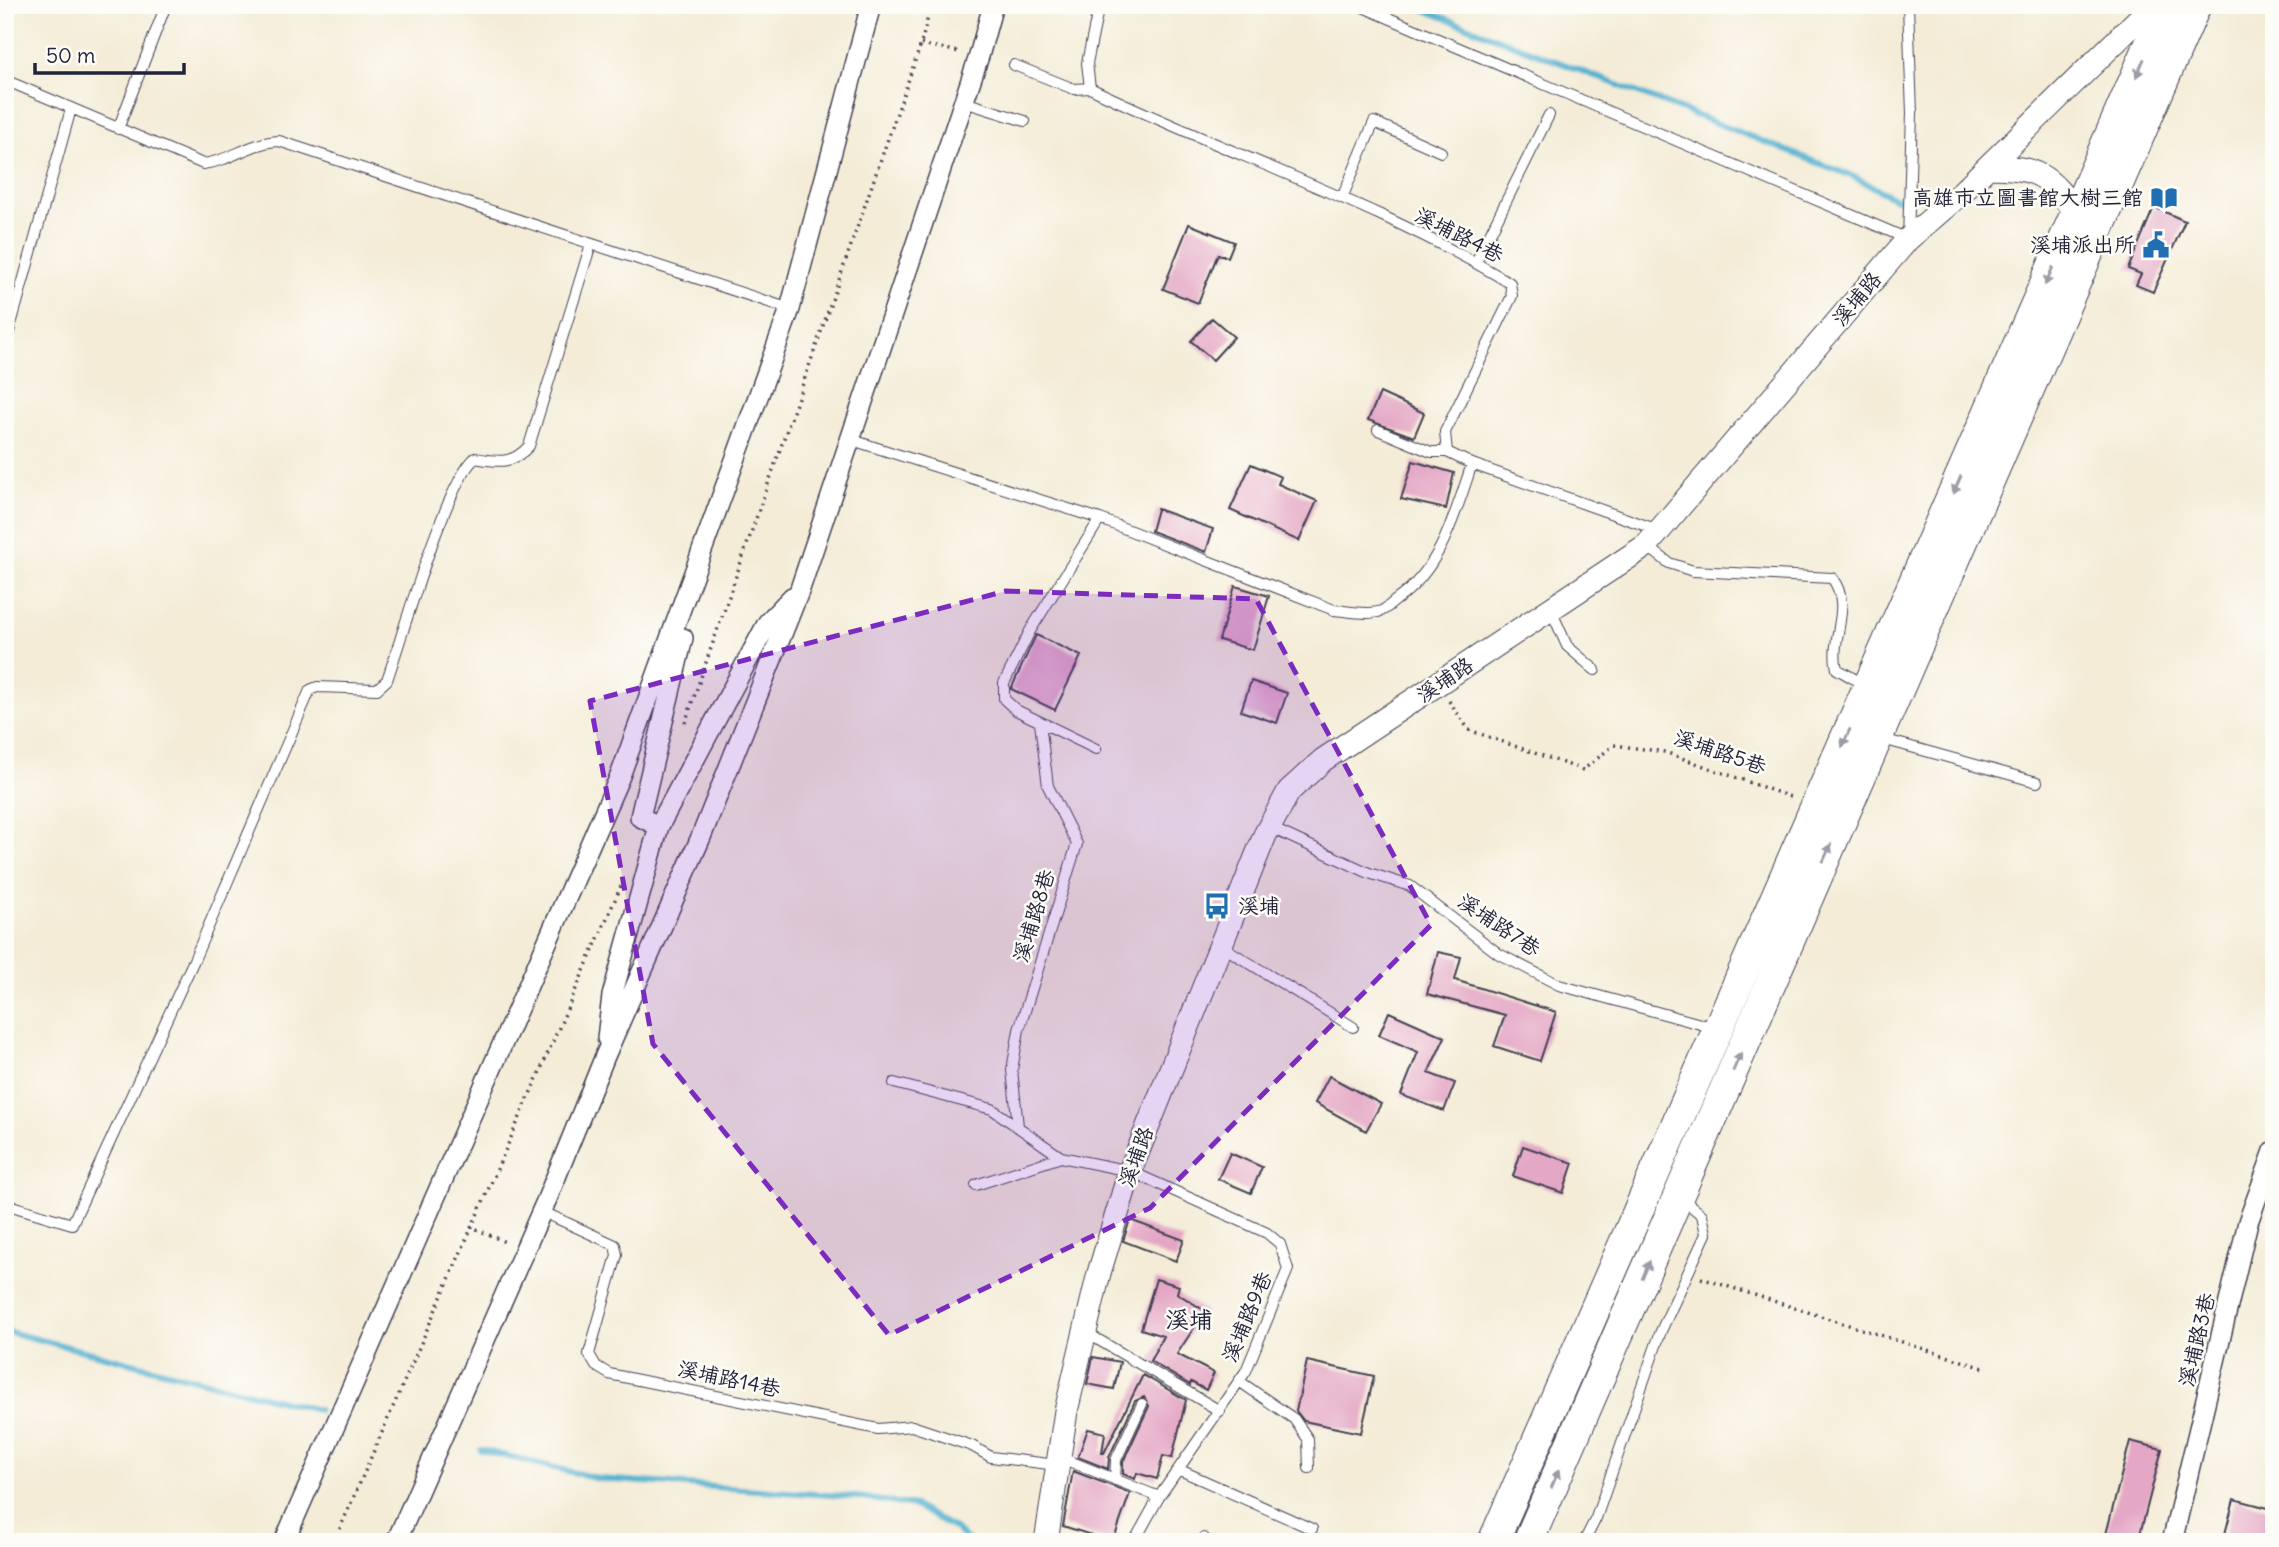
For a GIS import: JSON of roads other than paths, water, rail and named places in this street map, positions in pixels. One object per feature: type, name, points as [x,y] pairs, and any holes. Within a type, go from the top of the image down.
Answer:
[{"type":"main road","points":[[1493,1542],[2167,5]]},
{"type":"main road","points":[[1528,1542],[2196,5]]},
{"type":"street","points":[[284,1542],[620,776],[790,309],[871,5]]},
{"type":"street","points":[[396,1542],[701,837],[800,590],[964,102],[993,5]]},
{"type":"street","name":"溪埔路","points":[[1046,1542],[1057,1461],[1084,1332],[1130,1171],[1219,944],[1269,827],[1289,791],[1323,761],[1551,610],[1654,538],[1909,239],[1988,167],[2153,5]]},
{"type":"street","points":[[1988,167],[2021,167],[2046,177],[2076,214]]},
{"type":"street","points":[[659,826],[640,817],[685,628],[691,585]]},
{"type":"street","points":[[605,1056],[612,996],[659,826],[768,622],[800,590]]},
{"type":"street","name":"溪埔路3巷","points":[[2172,1542],[2248,1222],[2271,1164]]},
{"type":"lane","points":[[118,129],[166,5]]},
{"type":"lane","points":[[1090,88],[1087,63],[1099,5]]},
{"type":"lane","points":[[1358,5],[1909,239],[1912,113],[1908,5]]},
{"type":"lane","name":"溪埔路4巷","points":[[1014,65],[1074,89],[1090,88],[1342,198],[1476,262],[1510,283],[1512,296],[1445,432],[1447,452]]},
{"type":"lane","points":[[5,79],[203,164],[222,162],[259,142],[279,141],[790,309]]},
{"type":"lane","points":[[964,102],[1025,121]]},
{"type":"lane","points":[[5,346],[71,108]]},
{"type":"lane","points":[[1476,262],[1549,115]]},
{"type":"lane","points":[[1342,198],[1374,122],[1441,152]]},
{"type":"lane","points":[[5,1204],[72,1224],[194,960],[310,690],[317,687],[377,689],[387,680],[450,500],[466,466],[475,458],[501,463],[518,459],[529,446],[590,244]]},
{"type":"lane","points":[[1378,430],[1431,452],[1447,452],[1654,538],[1669,563],[1693,571],[1832,578],[1840,589],[1843,610],[1833,653],[1837,669],[1869,687]]},
{"type":"lane","points":[[849,439],[1100,519],[1334,610],[1379,612],[1402,596],[1440,552],[1472,464]]},
{"type":"lane","points":[[1096,749],[1040,723],[1004,699],[1004,682],[1030,631],[1100,519]]},
{"type":"lane","points":[[1551,610],[1567,646],[1595,670]]},
{"type":"lane","name":"溪埔路8巷","points":[[1018,1126],[1012,1070],[1019,1030],[1077,844],[1048,786],[1040,723]]},
{"type":"lane","points":[[1878,738],[2037,782]]},
{"type":"lane","name":"溪埔路7巷","points":[[1269,827],[1369,873],[1410,886],[1499,954],[1559,985],[1719,1029]]},
{"type":"lane","points":[[1219,944],[1353,1027]]},
{"type":"lane","points":[[894,1083],[992,1109],[1061,1157]]},
{"type":"lane","points":[[976,1185],[1061,1157]]},
{"type":"lane","name":"溪埔路9巷","points":[[1061,1157],[1130,1171],[1267,1233],[1280,1244],[1289,1269],[1239,1381],[1159,1497],[1134,1542]]},
{"type":"lane","points":[[1584,1542],[1596,1518],[1661,1331],[1685,1273],[1706,1234],[1702,1215],[1679,1196]]},
{"type":"lane","name":"溪埔路14巷","points":[[541,1211],[615,1245],[617,1255],[589,1354],[596,1366],[609,1374],[878,1429],[912,1426],[972,1446],[991,1457],[1057,1461]]},
{"type":"lane","points":[[1084,1332],[1220,1411]]},
{"type":"lane","points":[[1239,1381],[1294,1419],[1308,1439],[1309,1468]]},
{"type":"lane","points":[[1115,1480],[1121,1447],[1142,1404]]},
{"type":"lane","points":[[1057,1461],[1159,1497]]},
{"type":"lane","points":[[1180,1470],[1312,1529]]},
{"type":"waterway","points":[[1412,5],[1852,176],[1896,199],[1902,198],[1907,213]]},
{"type":"waterway","points":[[5,1331],[318,1410]]},
{"type":"waterway","points":[[481,1450],[600,1479],[858,1497],[915,1506],[952,1527],[971,1542]]},
{"type":"place","name":"高雄市立圖書館大樹三館","points":[[2164,198]]},
{"type":"place","name":"溪埔派出所","points":[[2156,245]]},
{"type":"place","name":"溪埔","points":[[1217,906]]},
{"type":"district","name":"溪埔","points":[[1189,1320]]}]
